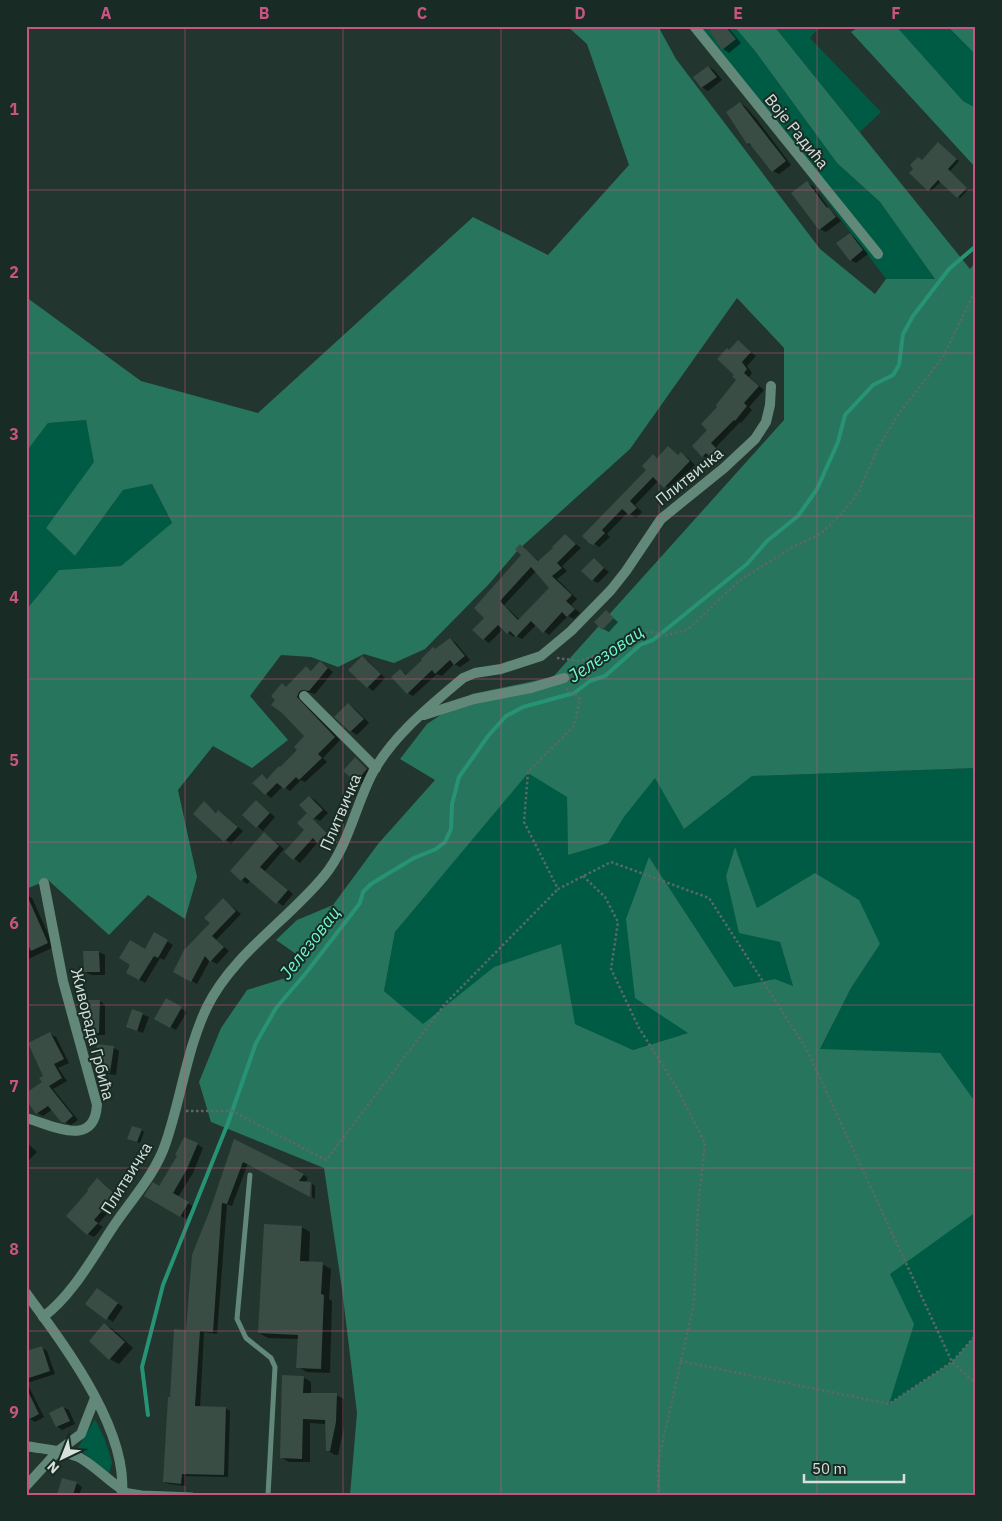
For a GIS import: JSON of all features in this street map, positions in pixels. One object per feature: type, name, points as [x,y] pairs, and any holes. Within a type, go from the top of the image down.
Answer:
[{"type":"street","name":"Воје Радића","points":[[694,26],[878,254]]},
{"type":"street","name":"Плитвичка","points":[[43,1316],[61,1301],[152,1172],[164,1148],[197,1032],[215,992],[232,970],[301,902],[333,865],[362,796],[376,768],[395,740],[463,678],[475,673],[515,665],[541,656],[571,632],[611,590],[661,519],[755,440],[766,422],[771,386]]},
{"type":"street","points":[[421,716],[474,699],[502,695],[564,678]]},
{"type":"street","points":[[304,696],[376,768]]},
{"type":"street","name":"Живорада Грбића","points":[[26,1118],[71,1131],[81,1131],[96,1118],[98,1105],[63,981],[44,883]]},
{"type":"street","points":[[26,1293],[72,1359],[95,1398],[113,1436],[118,1452],[122,1492]]},
{"type":"street","points":[[26,1486],[58,1452],[81,1434],[95,1398]]},
{"type":"street","points":[[26,1446],[76,1456],[87,1462],[122,1492]]},
{"type":"lane","points":[[250,1175],[237,1318],[246,1338],[271,1358],[275,1367],[268,1495]]},
{"type":"lane","points":[[122,1492],[192,1495]]},
{"type":"path","points":[[541,656],[580,661],[615,647],[637,634],[654,632],[666,635],[687,630],[739,581],[791,548],[818,535],[845,510],[859,491],[877,450],[900,412],[942,357],[976,289]]},
{"type":"path","points":[[551,682],[574,693],[580,699],[574,726],[528,772],[524,822],[558,889]]},
{"type":"path","points":[[175,1110],[232,1112],[326,1160],[445,1004],[558,889],[611,862],[710,898],[806,1048],[952,1362],[976,1384]]},
{"type":"path","points":[[583,876],[605,897],[618,922],[611,969],[639,1028],[677,1088],[705,1143],[698,1208],[694,1304],[658,1463],[658,1495]]},
{"type":"path","points":[[680,1361],[889,1404],[952,1362],[976,1335]]},
{"type":"green space","points":[[567,26],[658,26],[676,59],[820,249],[875,294],[886,279],[935,279],[880,202],[837,163],[755,51],[734,26],[774,26],[970,269],[976,262],[976,768],[752,776],[684,829],[655,778],[624,817],[608,843],[568,855],[567,797],[528,773],[395,932],[384,991],[423,1024],[494,967],[561,944],[575,1024],[633,1050],[688,1033],[635,998],[626,919],[649,857],[734,987],[775,979],[793,986],[780,942],[739,933],[726,876],[735,847],[757,908],[815,873],[859,900],[880,944],[851,988],[820,1049],[940,1053],[976,1103],[976,1212],[890,1274],[914,1324],[889,1404],[952,1362],[976,1335],[976,1495],[350,1495],[357,1413],[342,1289],[324,1168],[211,1122],[199,1082],[221,1028],[247,990],[292,976],[296,954],[276,940],[297,920],[333,905],[378,844],[435,780],[400,759],[427,724],[472,694],[553,677],[784,420],[784,348],[737,298],[630,449],[518,550],[489,584],[425,649],[394,663],[364,654],[338,667],[311,657],[281,655],[250,696],[288,740],[252,768],[213,746],[178,790],[197,877],[185,919],[148,895],[109,935],[48,880],[26,889],[26,610],[59,570],[121,566],[172,523],[152,484],[123,490],[75,556],[46,528],[94,462],[86,420],[48,423],[26,452],[26,297],[141,381],[258,413],[473,217],[548,255],[629,165],[587,44]]},
{"type":"green space","points":[[695,26],[734,26],[755,51],[837,163],[880,202],[935,279],[886,279]]},
{"type":"green space","points":[[774,26],[820,26],[810,38],[881,112],[860,132]]},
{"type":"green space","points":[[860,26],[896,26],[963,101],[976,108],[976,168],[851,32]]},
{"type":"green space","points":[[896,26],[946,26],[976,55],[976,108],[963,101]]},
{"type":"green space","points":[[947,26],[976,26],[976,55]]},
{"type":"green space","points":[[86,420],[95,462],[46,528],[75,556],[123,490],[152,484],[172,524],[121,566],[59,570],[26,610],[26,452],[48,423]]},
{"type":"green space","points":[[976,768],[976,1495],[677,1495],[820,1049],[851,988],[880,944],[815,874],[757,908],[735,848],[726,876],[780,942],[793,986],[775,979],[734,987],[649,857],[688,1033],[633,1050],[575,1024],[494,967],[423,1025],[384,991],[395,932],[528,772],[567,797],[568,855],[608,842],[624,817],[655,777],[684,829],[752,776]]},
{"type":"green space","points":[[95,1419],[105,1440],[112,1462],[109,1474],[78,1448]]},
{"type":"building","points":[[714,26],[725,26],[736,39],[722,50],[709,31]]},
{"type":"building","points":[[708,66],[717,77],[701,88],[693,77]]},
{"type":"building","points":[[740,102],[786,161],[772,172],[749,143],[747,144],[726,112]]},
{"type":"building","points":[[938,142],[957,159],[948,169],[967,188],[957,198],[938,180],[928,191],[909,173],[913,169],[910,165],[918,157],[922,160]]},
{"type":"building","points":[[807,181],[836,217],[819,230],[791,193]]},
{"type":"building","points":[[850,233],[863,250],[850,261],[836,243]]},
{"type":"building","points":[[738,340],[751,352],[742,362],[747,369],[744,373],[759,386],[744,403],[747,406],[735,421],[711,443],[718,450],[711,458],[706,453],[702,457],[692,446],[707,430],[701,424],[717,407],[716,405],[736,380],[732,376],[734,375],[717,359]]},
{"type":"building","points":[[668,446],[678,455],[681,452],[690,461],[664,488],[653,477],[630,501],[637,508],[629,515],[622,509],[602,530],[605,533],[593,545],[589,543],[582,536],[646,470],[642,466],[653,454],[657,458]]},
{"type":"building","points":[[565,534],[576,544],[557,563],[562,568],[552,576],[572,595],[566,601],[575,609],[567,617],[562,612],[543,633],[531,621],[516,637],[510,631],[507,634],[498,625],[483,640],[472,630],[484,618],[474,608],[521,555],[515,549],[520,544],[538,561]],"holes":[[[531,567],[549,588],[518,620],[500,601]]]},
{"type":"building","points":[[594,558],[604,568],[592,581],[581,571]]},
{"type":"building","points":[[606,610],[614,618],[602,630],[594,622]]},
{"type":"building","points":[[450,638],[465,656],[454,665],[450,660],[435,674],[432,670],[407,694],[391,677],[400,669],[406,675],[433,647],[435,649]]},
{"type":"building","points":[[362,656],[381,674],[367,688],[348,670]]},
{"type":"building","points":[[320,661],[328,668],[309,691],[302,690],[297,697],[335,737],[318,754],[322,758],[299,780],[296,777],[284,789],[277,783],[265,795],[252,783],[262,774],[267,779],[297,750],[294,747],[304,736],[282,713],[271,705],[275,700],[271,696],[282,683],[286,687],[306,666],[311,671]]},
{"type":"building","points":[[348,703],[364,719],[350,732],[334,717]]},
{"type":"building","points":[[355,757],[367,769],[356,782],[343,771]]},
{"type":"building","points":[[309,796],[323,810],[313,819],[299,805]]},
{"type":"building","points":[[256,800],[270,813],[256,828],[242,815]]},
{"type":"building","points":[[204,801],[216,813],[218,810],[238,827],[224,842],[193,814]]},
{"type":"building","points":[[307,813],[327,833],[317,843],[313,838],[293,860],[284,852],[304,830],[297,823]]},
{"type":"building","points":[[264,832],[279,846],[260,867],[288,890],[276,904],[245,877],[241,881],[230,871]]},
{"type":"building","points":[[26,893],[48,943],[31,951],[26,941]]},
{"type":"building","points":[[223,898],[236,911],[212,936],[224,947],[210,962],[205,956],[191,982],[173,972],[184,950],[210,923],[204,918]]},
{"type":"building","points":[[154,932],[168,940],[158,958],[154,956],[139,980],[126,973],[130,965],[119,958],[130,940],[145,949]]},
{"type":"building","points":[[83,951],[99,951],[100,972],[84,972]]},
{"type":"building","points":[[166,998],[182,1007],[170,1028],[154,1019]]},
{"type":"building","points":[[88,1000],[100,1000],[99,1033],[87,1032]]},
{"type":"building","points":[[132,1009],[143,1013],[137,1031],[126,1027]]},
{"type":"building","points":[[50,1032],[64,1059],[54,1064],[62,1078],[49,1086],[73,1116],[65,1123],[61,1122],[48,1106],[36,1114],[26,1100],[26,1093],[42,1082],[39,1078],[43,1076],[28,1043]]},
{"type":"building","points":[[97,1044],[114,1046],[110,1073],[95,1071]]},
{"type":"building","points":[[132,1126],[142,1129],[137,1142],[127,1139]]},
{"type":"building","points":[[184,1137],[198,1143],[187,1169],[173,1193],[189,1202],[180,1217],[144,1196],[153,1182],[159,1186],[177,1156],[175,1155]]},
{"type":"building","points":[[234,1139],[304,1174],[299,1181],[311,1182],[310,1197],[243,1162],[227,1204],[222,1203],[213,1332],[200,1331],[195,1406],[226,1407],[224,1475],[182,1474],[181,1484],[163,1482],[174,1329],[186,1330],[192,1255],[211,1207]]},
{"type":"building","points":[[97,1178],[116,1195],[94,1220],[98,1223],[87,1235],[66,1216]]},
{"type":"building","points":[[264,1224],[302,1226],[300,1261],[323,1262],[321,1294],[324,1295],[321,1369],[296,1368],[298,1335],[258,1333]]},
{"type":"building","points":[[97,1288],[118,1303],[106,1320],[85,1304]]},
{"type":"building","points":[[104,1323],[125,1342],[109,1360],[89,1341]]},
{"type":"building","points":[[42,1346],[50,1371],[26,1379],[26,1351]]},
{"type":"building","points":[[282,1375],[304,1376],[303,1393],[337,1393],[336,1422],[330,1451],[326,1451],[325,1420],[303,1419],[302,1459],[280,1458]]},
{"type":"building","points":[[26,1387],[39,1414],[26,1421]]},
{"type":"building","points":[[63,1406],[70,1421],[56,1427],[49,1413]]},
{"type":"building","points":[[62,1478],[77,1482],[73,1495],[57,1495]]},
{"type":"waterway","name":"Јелезовац","points":[[148,1415],[142,1367],[163,1285],[228,1123],[256,1043],[276,1008],[306,973],[360,903],[363,892],[371,884],[414,858],[436,849],[445,842],[451,829],[452,804],[459,777],[488,736],[506,716],[523,707],[574,693],[590,681],[605,676],[640,645],[653,640],[747,564],[767,541],[798,516],[817,489],[838,442],[845,415],[873,385],[893,375],[899,365],[903,334],[913,316],[949,269],[976,246]]}]
